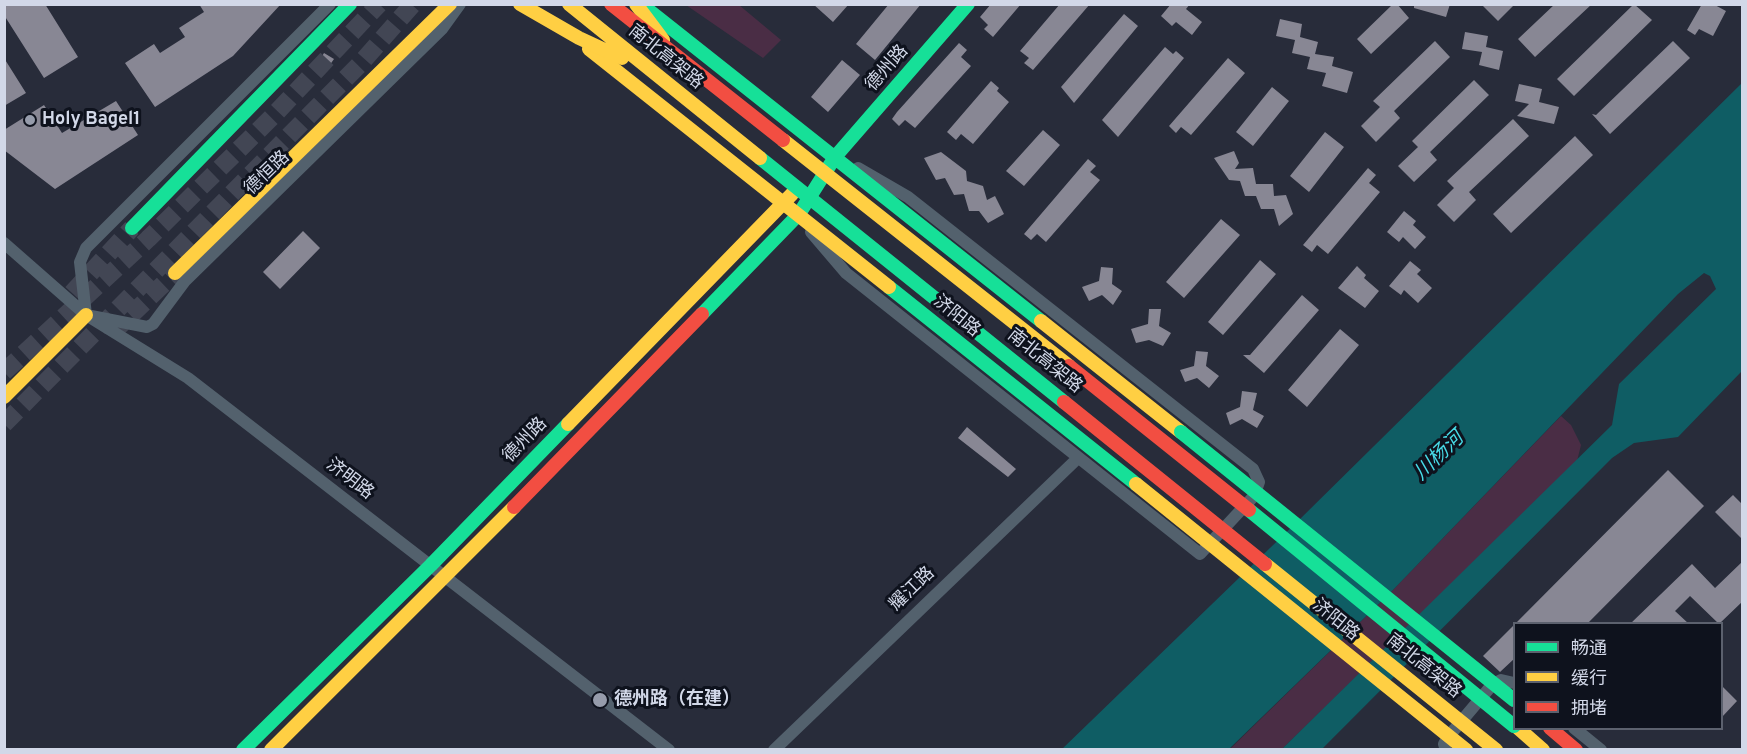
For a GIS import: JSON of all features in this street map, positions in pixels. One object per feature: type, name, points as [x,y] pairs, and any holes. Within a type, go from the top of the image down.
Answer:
[{"type":"main road","points":[[132,228],[350,4]]},
{"type":"main road","points":[[175,273],[450,4]]},
{"type":"main road","points":[[520,4],[579,38],[655,74]]},
{"type":"main road","name":"济阳路","points":[[535,4],[1466,750]]},
{"type":"main road","name":"南北高架路","points":[[569,4],[1496,750]]},
{"type":"main road","name":"南北高架路","points":[[611,4],[1160,438],[1513,725]]},
{"type":"main road","points":[[636,4],[673,54]]},
{"type":"main road","points":[[642,4],[1513,698]]},
{"type":"main road","name":"德州路","points":[[243,750],[431,565],[782,202],[835,157],[968,4]]},
{"type":"main road","name":"德州路","points":[[270,750],[446,577],[799,214],[835,157]]},
{"type":"main road","points":[[4,397],[86,315]]},
{"type":"main road","name":"南北高架路","points":[[1520,730],[1543,750]]},
{"type":"main road","points":[[1551,730],[1576,750]]},
{"type":"street","points":[[86,315],[80,262],[86,248],[330,4]]},
{"type":"street","name":"德恒路","points":[[86,315],[147,327],[153,324],[185,281],[442,29],[460,4]]},
{"type":"street","points":[[799,214],[821,246],[846,273],[1200,554],[1254,496],[1258,482],[1253,469],[908,197],[873,175],[835,157]]},
{"type":"street","name":"济明路","points":[[4,243],[86,315],[188,378],[669,750]]},
{"type":"street","name":"耀江路","points":[[774,750],[1078,458]]},
{"type":"street","points":[[1446,750],[1444,744],[1448,737],[1492,685],[1501,681],[1513,683]]},
{"type":"street","points":[[1575,730],[1600,750]]},
{"type":"shaded area","points":[[686,5],[739,5],[781,40],[763,58]]},
{"type":"shaded area","points":[[1561,416],[1571,425],[1581,445],[1577,461],[1282,749],[1229,750],[1391,592]]},
{"type":"water","name":"川杨河","points":[[1742,83],[1742,371],[1678,437],[1634,443],[1612,458],[1322,749],[1282,749],[1612,425],[1619,384],[1716,289],[1710,276],[1704,273],[1678,294],[1391,592],[1229,749],[1061,750],[1300,519]]},
{"type":"building","points":[[4,4],[45,4],[78,57],[44,78],[4,15]]},
{"type":"building","points":[[199,4],[281,4],[233,56],[155,107],[125,63],[154,44],[160,53],[185,37],[179,28],[204,12]]},
{"type":"building","points":[[813,4],[849,4],[833,22]]},
{"type":"building","points":[[889,4],[921,4],[875,60],[856,44]]},
{"type":"building","points":[[991,4],[1021,4],[993,37],[984,29],[988,25],[980,17]]},
{"type":"building","points":[[1060,4],[1090,4],[1033,70],[1024,63],[1029,58],[1020,51]]},
{"type":"building","points":[[1171,4],[1190,4],[1186,9],[1202,22],[1192,35],[1176,22],[1172,26],[1161,16]]},
{"type":"building","points":[[1393,4],[1397,4],[1409,18],[1371,54],[1357,39]]},
{"type":"building","points":[[1414,4],[1450,4],[1446,17],[1414,8]]},
{"type":"building","points":[[1481,4],[1515,4],[1498,21]]},
{"type":"building","points":[[1555,4],[1592,4],[1535,57],[1518,39]]},
{"type":"building","points":[[1634,4],[1652,20],[1574,96],[1557,79]]},
{"type":"building","points":[[1702,4],[1713,4],[1726,11],[1713,36],[1699,29],[1695,35],[1687,30]]},
{"type":"building","points":[[1124,14],[1138,26],[1074,103],[1061,87]]},
{"type":"building","points":[[1280,19],[1302,24],[1300,37],[1318,42],[1315,54],[1334,57],[1332,66],[1353,72],[1347,93],[1322,86],[1326,73],[1307,69],[1310,57],[1292,53],[1295,40],[1276,36]]},
{"type":"building","points":[[1465,32],[1488,36],[1486,47],[1503,51],[1499,70],[1479,65],[1482,52],[1462,49]]},
{"type":"building","points":[[1435,41],[1450,57],[1394,111],[1400,118],[1376,142],[1361,126],[1380,107],[1373,101]]},
{"type":"building","points":[[1673,41],[1690,58],[1610,134],[1592,114],[1596,115]]},
{"type":"building","points":[[959,43],[967,50],[961,57],[971,66],[915,128],[905,120],[899,126],[892,119],[897,112]]},
{"type":"building","points":[[1165,47],[1173,54],[1176,51],[1184,58],[1118,137],[1102,120]]},
{"type":"building","points":[[324,53],[334,59],[327,69],[318,63]]},
{"type":"building","points":[[4,58],[26,93],[4,106]]},
{"type":"building","points":[[1228,58],[1245,73],[1191,135],[1181,127],[1176,133],[1169,126]]},
{"type":"building","points":[[842,60],[860,75],[828,112],[811,97]]},
{"type":"building","points":[[1474,80],[1489,95],[1430,152],[1437,160],[1414,182],[1398,166],[1418,147],[1412,141]]},
{"type":"building","points":[[991,81],[999,88],[997,91],[1009,102],[973,144],[961,134],[956,140],[947,132]]},
{"type":"building","points":[[1519,84],[1542,89],[1539,102],[1559,107],[1554,124],[1517,116],[1529,104],[1515,101]]},
{"type":"building","points":[[1272,87],[1289,101],[1253,146],[1236,132]]},
{"type":"building","points":[[116,101],[138,135],[55,189],[4,150],[4,130],[44,105],[62,133]]},
{"type":"building","points":[[1513,119],[1529,136],[1469,192],[1476,200],[1454,222],[1437,205],[1454,188],[1447,181]]},
{"type":"building","points":[[1043,130],[1060,145],[1024,186],[1006,171]]},
{"type":"building","points":[[1325,132],[1344,147],[1309,192],[1290,176]]},
{"type":"building","points":[[1575,136],[1593,155],[1511,233],[1493,214]]},
{"type":"building","points":[[1234,151],[1239,163],[1235,169],[1253,168],[1256,184],[1273,184],[1274,196],[1286,195],[1293,214],[1279,226],[1274,209],[1261,209],[1256,196],[1245,196],[1240,181],[1229,180],[1214,158]]},
{"type":"building","points":[[941,152],[966,171],[967,181],[983,186],[987,200],[995,196],[1004,214],[988,223],[979,211],[969,211],[964,194],[954,195],[945,178],[936,180],[924,158]]},
{"type":"building","points":[[1088,159],[1096,166],[1090,172],[1100,180],[1046,242],[1037,234],[1031,240],[1024,234]]},
{"type":"building","points":[[1368,168],[1376,175],[1369,183],[1380,192],[1328,254],[1317,245],[1312,252],[1303,245]]},
{"type":"building","points":[[1404,211],[1416,221],[1413,225],[1426,237],[1415,249],[1403,237],[1399,242],[1387,232]]},
{"type":"building","points":[[1221,219],[1240,235],[1184,298],[1166,282]]},
{"type":"building","points":[[303,231],[320,248],[280,289],[263,272]]},
{"type":"building","points":[[1260,260],[1276,274],[1223,335],[1208,322]]},
{"type":"building","points":[[1410,261],[1421,270],[1417,274],[1432,288],[1418,303],[1404,290],[1401,295],[1389,286]]},
{"type":"building","points":[[1357,266],[1366,275],[1364,278],[1379,291],[1365,308],[1338,288]]},
{"type":"building","points":[[1101,267],[1113,268],[1112,284],[1122,291],[1113,305],[1102,295],[1089,301],[1082,287],[1099,281]]},
{"type":"building","points":[[1302,295],[1319,310],[1264,373],[1243,355],[1250,355]]},
{"type":"building","points":[[1149,309],[1161,309],[1159,326],[1171,333],[1163,346],[1149,340],[1136,343],[1131,329],[1148,324]]},
{"type":"building","points":[[1340,329],[1359,345],[1307,407],[1288,390]]},
{"type":"building","points":[[1196,351],[1208,352],[1206,366],[1219,376],[1209,388],[1197,378],[1185,382],[1180,370],[1194,366]]},
{"type":"building","points":[[1242,391],[1257,393],[1253,410],[1264,416],[1257,428],[1242,419],[1230,425],[1226,413],[1240,407]]},
{"type":"building","points":[[967,427],[1016,469],[1008,477],[958,438]]},
{"type":"building","points":[[1668,470],[1704,506],[1589,622],[1517,622]]},
{"type":"building","points":[[1733,495],[1743,505],[1743,540],[1715,512]]},
{"type":"building","points":[[1743,561],[1743,601],[1721,622],[1717,622],[1690,596],[1675,611],[1687,622],[1632,622],[1692,564],[1715,588]]},
{"type":"building","points":[[1513,626],[1513,660],[1500,672],[1483,656]]},
{"type":"building","points":[[1723,687],[1737,701],[1723,716]]},
{"type":"tunnel","points":[[4,372],[148,239],[273,116],[379,4]]},
{"type":"tunnel","points":[[4,424],[361,63],[413,4]]},
{"type":"tunnel","points":[[72,293],[132,228]]},
{"type":"tunnel","points":[[111,334],[175,273]]},
{"type":"traffic: fast","points":[[132,228],[350,4]]},
{"type":"traffic: fast","points":[[702,314],[799,214],[835,157],[968,4]]},
{"type":"traffic: fast","points":[[642,5],[1041,321]]},
{"type":"traffic: fast","points":[[760,158],[1064,402]]},
{"type":"traffic: fast","points":[[889,287],[1136,484]]},
{"type":"traffic: fast","points":[[243,750],[431,565],[568,424]]},
{"type":"traffic: fast","points":[[1181,432],[1513,699]]},
{"type":"traffic: fast","points":[[1249,510],[1513,725]]},
{"type":"traffic: slow","points":[[175,273],[450,4]]},
{"type":"traffic: slow","points":[[520,4],[579,38],[622,58]]},
{"type":"traffic: slow","points":[[569,4],[760,158]]},
{"type":"traffic: slow","points":[[636,4],[663,40]]},
{"type":"traffic: slow","points":[[589,49],[889,287]]},
{"type":"traffic: slow","points":[[783,140],[1069,366]]},
{"type":"traffic: slow","points":[[568,424],[792,194]]},
{"type":"traffic: slow","points":[[4,397],[86,315]]},
{"type":"traffic: slow","points":[[1041,321],[1181,432]]},
{"type":"traffic: slow","points":[[1136,484],[1466,750]]},
{"type":"traffic: slow","points":[[271,750],[514,507]]},
{"type":"traffic: slow","points":[[1265,564],[1496,750]]},
{"type":"traffic: slow","points":[[1520,730],[1543,750]]},
{"type":"traffic: jam","points":[[611,4],[783,140]]},
{"type":"traffic: jam","points":[[514,507],[702,314]]},
{"type":"traffic: jam","points":[[1069,366],[1249,510]]},
{"type":"traffic: jam","points":[[1064,402],[1265,564]]},
{"type":"traffic: jam","points":[[1552,730],[1576,750]]},
{"type":"place","name":"Holy Bagel1","points":[[30,120]]},
{"type":"place","name":"德州路（在建）","points":[[600,700]]}]
